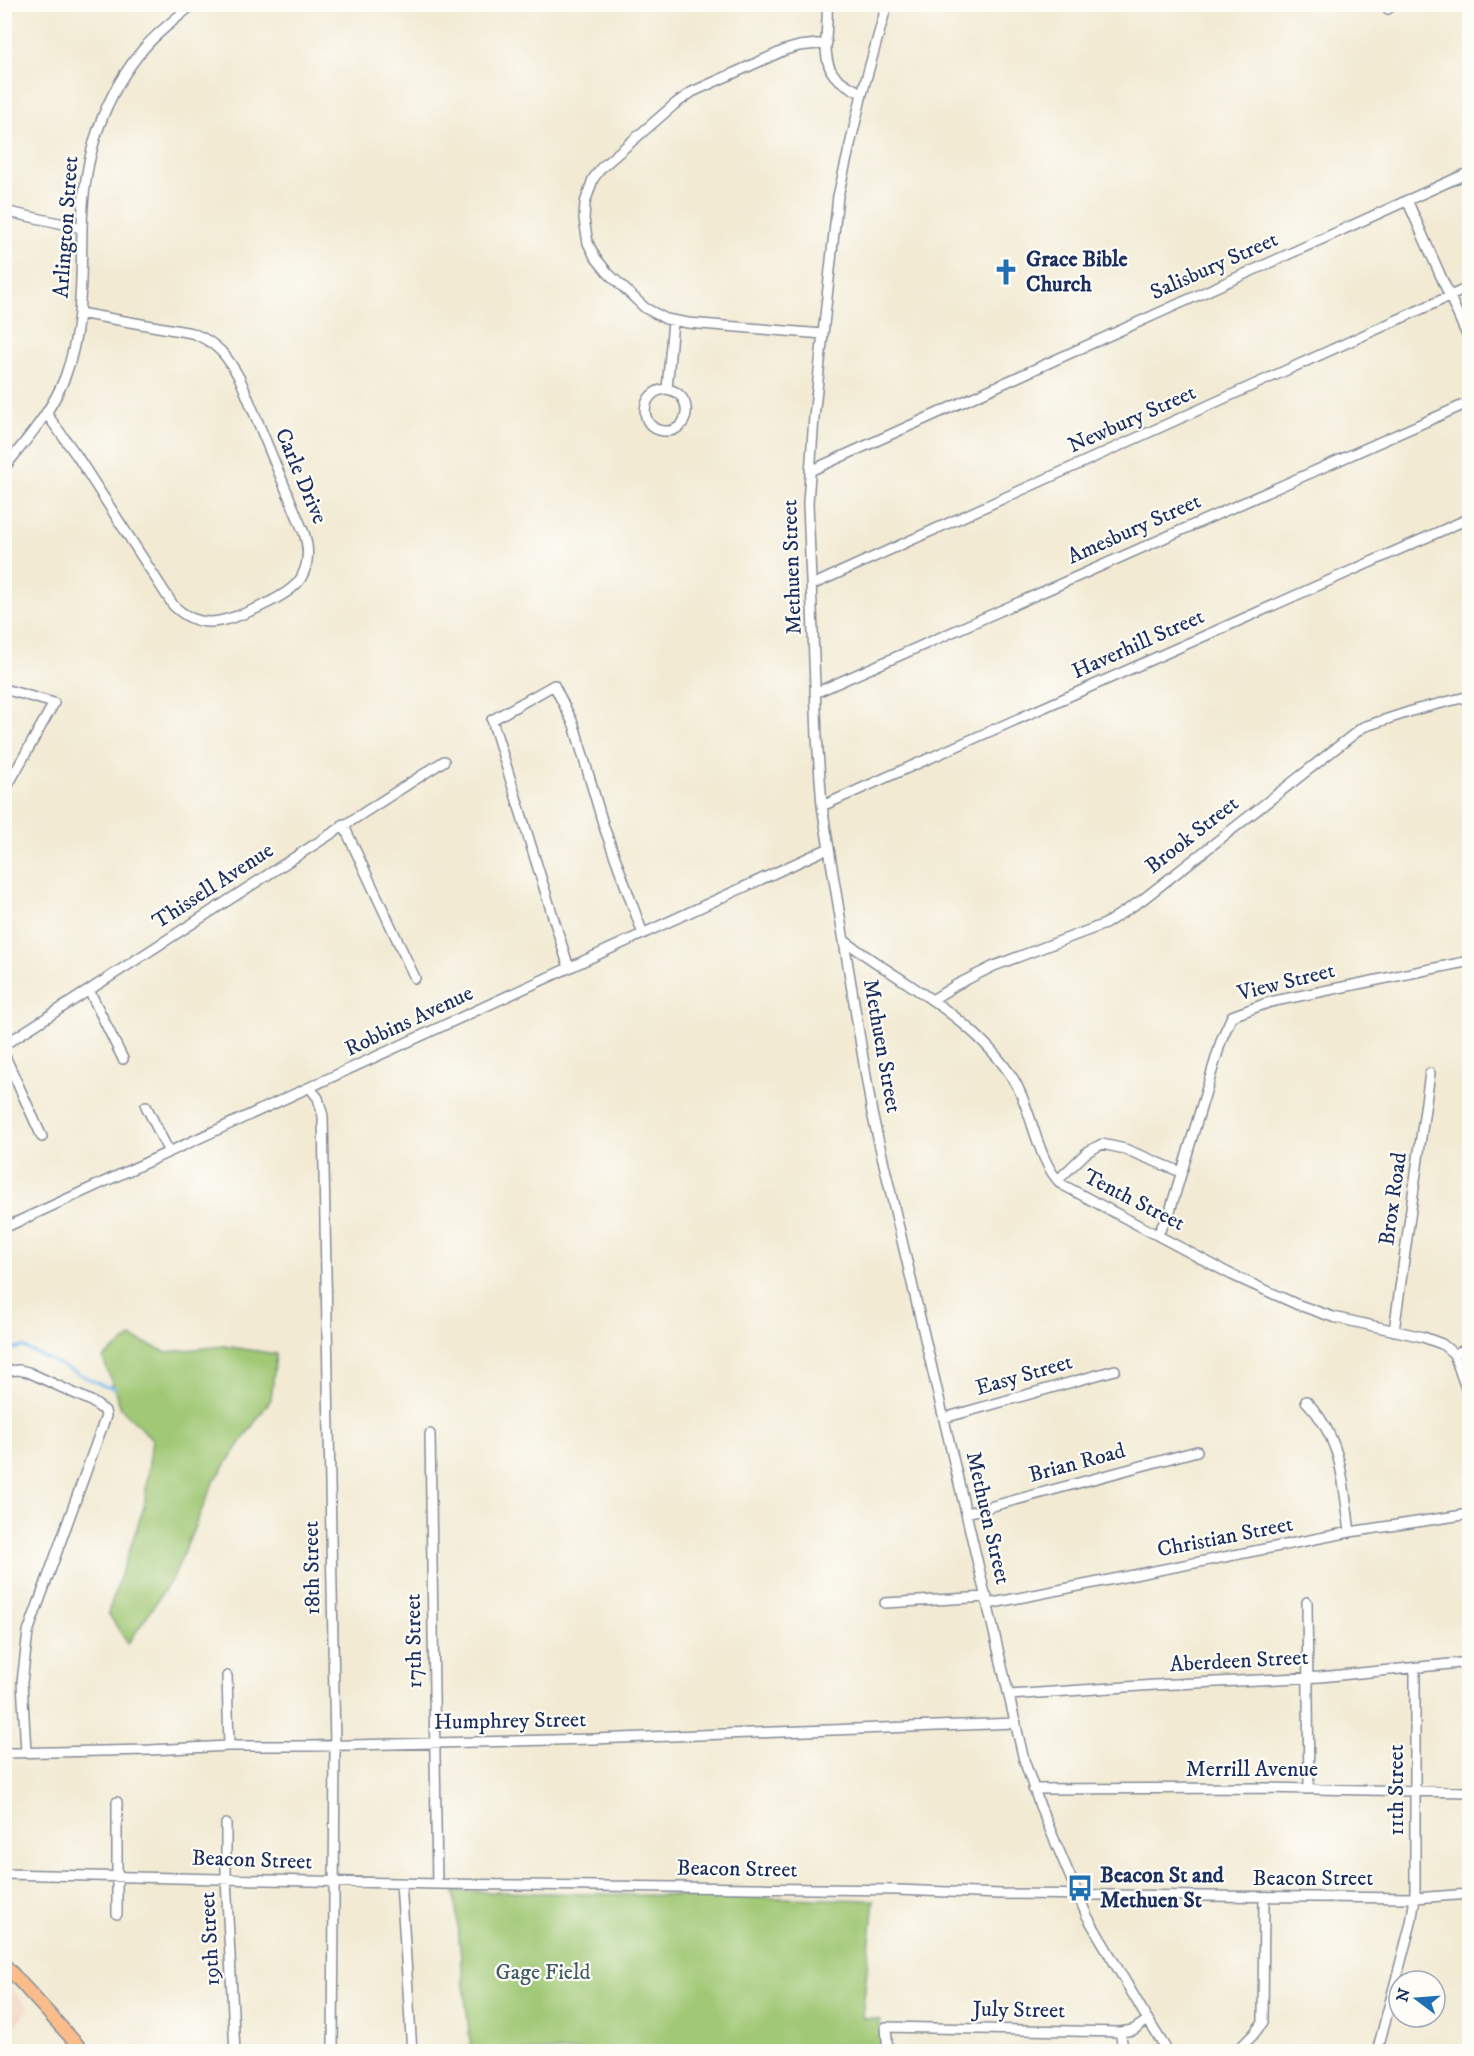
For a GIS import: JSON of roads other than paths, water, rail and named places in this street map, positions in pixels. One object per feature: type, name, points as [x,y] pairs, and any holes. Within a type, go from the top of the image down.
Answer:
[{"type":"main road","points":[[4,1964],[84,2052]]},
{"type":"street","name":"Arlington Street","points":[[4,468],[46,413],[65,378],[79,313],[83,260],[84,190],[90,154],[103,114],[121,80],[146,46],[193,4]]},
{"type":"street","points":[[827,4],[827,57],[833,74],[862,94]]},
{"type":"street","name":"Methuen Street","points":[[887,4],[862,94],[838,196],[810,471],[808,503],[822,806],[872,1113],[1024,1760],[1087,1916],[1168,2052]]},
{"type":"street","points":[[823,334],[673,321],[645,308],[608,273],[595,257],[588,243],[584,219],[585,203],[593,180],[606,162],[675,104],[692,92],[785,50],[826,43]]},
{"type":"street","name":"Salisbury Street","points":[[810,471],[1470,172]]},
{"type":"street","points":[[1407,200],[1470,342]]},
{"type":"street","points":[[4,211],[82,228]]},
{"type":"street","name":"Newbury Street","points":[[812,585],[1470,287]]},
{"type":"street","name":"Carle Drive","points":[[46,413],[77,456],[172,605],[183,614],[210,622],[227,619],[282,597],[302,577],[308,547],[304,533],[240,379],[229,360],[206,338],[192,333],[79,313]]},
{"type":"street","points":[[667,389],[673,321]]},
{"type":"street","points":[[667,389],[680,394],[687,411],[678,427],[665,431],[657,429],[650,423],[645,406],[651,395],[659,390],[667,389]]},
{"type":"street","name":"Amesbury Street","points":[[815,693],[1470,402]]},
{"type":"street","name":"Haverhill Street","points":[[822,806],[1470,518]]},
{"type":"street","points":[[569,968],[492,720],[554,685],[574,725],[604,827],[643,934]]},
{"type":"street","points":[[4,689],[54,703],[4,792]]},
{"type":"street","name":"Brook Street","points":[[932,1000],[994,966],[1084,932],[1116,917],[1142,900],[1363,727],[1418,709],[1470,696]]},
{"type":"street","name":"Thissell Avenue","points":[[4,1045],[444,761]]},
{"type":"street","points":[[344,824],[415,978]]},
{"type":"street","name":"Robbins Avenue","points":[[4,1228],[829,848]]},
{"type":"street","name":"Tenth Street","points":[[844,941],[953,1015],[983,1041],[1013,1079],[1026,1105],[1048,1166],[1058,1180],[1080,1195],[1158,1234],[1232,1275],[1296,1304],[1333,1317],[1434,1340],[1454,1354]]},
{"type":"street","name":"View Street","points":[[1158,1234],[1170,1211],[1224,1032],[1232,1016],[1270,1002],[1470,961]]},
{"type":"street","points":[[89,990],[123,1059]]},
{"type":"street","points":[[4,1054],[42,1137]]},
{"type":"street","name":"Brox Road","points":[[1394,1331],[1430,1073]]},
{"type":"street","name":"18th Street","points":[[310,1088],[318,1098],[322,1116],[335,1746],[333,2052]]},
{"type":"street","points":[[146,1106],[169,1152]]},
{"type":"street","points":[[1058,1180],[1087,1152],[1099,1145],[1111,1144],[1182,1172]]},
{"type":"street","points":[[1470,1348],[1454,1354],[1470,1400]]},
{"type":"street","name":"Easy Street","points":[[944,1418],[1115,1370]]},
{"type":"street","points":[[4,1371],[28,1372],[92,1401],[105,1411],[106,1416],[28,1632],[22,1682],[26,1752]]},
{"type":"street","points":[[1306,1401],[1325,1424],[1335,1446],[1350,1532]]},
{"type":"street","name":"17th Street","points":[[430,1434],[437,1884]]},
{"type":"street","name":"Brian Road","points":[[967,1513],[1197,1451]]},
{"type":"street","name":"Christian Street","points":[[885,1604],[987,1600],[1350,1532],[1470,1514]]},
{"type":"street","points":[[1307,1602],[1310,1789]]},
{"type":"street","name":"Aberdeen Street","points":[[1009,1695],[1308,1678],[1470,1662]]},
{"type":"street","name":"11th Street","points":[[1377,2052],[1411,1923],[1414,1898],[1415,1669]]},
{"type":"street","points":[[227,1676],[229,1746]]},
{"type":"street","name":"Humphrey Street","points":[[4,1753],[229,1746],[335,1746],[1016,1723]]},
{"type":"street","name":"Merrill Avenue","points":[[1034,1789],[1310,1789],[1470,1792]]},
{"type":"street","points":[[117,1802],[117,1914]]},
{"type":"street","name":"19th Street","points":[[226,1824],[226,1879],[235,2052]]},
{"type":"street","name":"Beacon Street","points":[[4,1874],[437,1884],[897,1890],[1001,1894],[1414,1898],[1470,1894]]},
{"type":"street","points":[[401,1883],[412,2052]]},
{"type":"street","points":[[1236,2052],[1263,2022],[1264,1897]]},
{"type":"street","name":"July Street","points":[[888,2052],[886,2027],[1120,2032],[1133,2030],[1148,2020]]},
{"type":"street","points":[[1120,2032],[1124,2052]]},
{"type":"waterway","points":[[4,1351],[23,1347],[104,1386],[115,1388]]},
{"type":"place","name":"Grace Bible Church","points":[[1006,272]]},
{"type":"place","name":"Beacon St and Methuen St","points":[[1080,1888]]},
{"type":"park label","name":"Gage Field","points":[[543,1972]]}]
